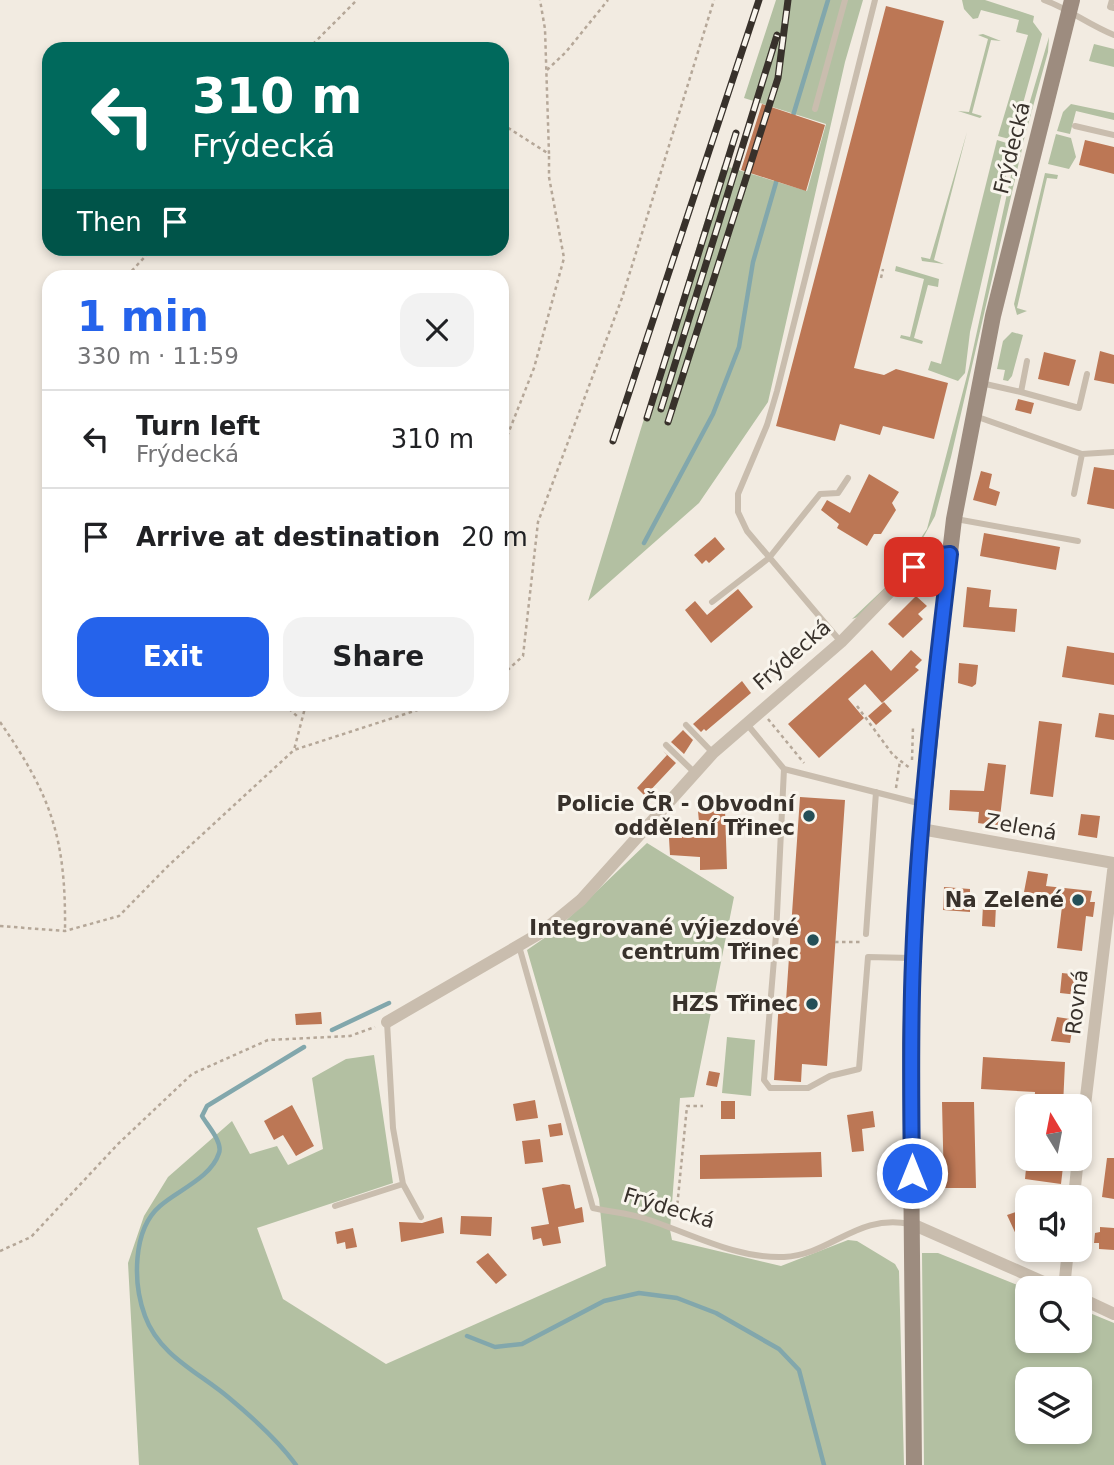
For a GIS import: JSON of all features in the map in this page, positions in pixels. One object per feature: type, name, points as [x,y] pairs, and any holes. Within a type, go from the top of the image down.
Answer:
[{"type":"main road","name":"Frýdecká","points":[[914,1465],[913,958],[921,829],[950,554],[979,383],[1028,166],[1071,5]]},
{"type":"street","name":"Frýdecká","points":[[387,1022],[542,932],[581,900],[713,753],[841,642],[914,567],[934,556],[950,554]]},
{"type":"street","name":"Zelená","points":[[921,829],[1114,863]]},
{"type":"street","name":"Rovná","points":[[1086,1094],[1114,863]]},
{"type":"street","points":[[912,1224],[1030,1276]]},
{"type":"street","points":[[1092,1304],[1114,1314]]},
{"type":"lane","points":[[816,109],[845,0]]},
{"type":"lane","points":[[841,642],[742,522],[738,512],[738,494],[767,425],[777,391],[875,0]]},
{"type":"lane","points":[[1044,0],[1071,5],[1094,26],[1114,34]]},
{"type":"lane","points":[[1112,0],[1110,7],[1114,8]]},
{"type":"lane","points":[[1075,126],[1114,135]]},
{"type":"lane","points":[[1021,392],[1027,361]]},
{"type":"lane","points":[[979,383],[1079,408],[1087,374]]},
{"type":"lane","points":[[973,416],[1082,454],[1114,452]]},
{"type":"lane","points":[[1074,494],[1082,454]]},
{"type":"lane","points":[[712,602],[769,558],[820,494],[838,492],[848,478]]},
{"type":"lane","points":[[954,519],[1078,541]]},
{"type":"lane","points":[[746,723],[784,769],[924,804]]},
{"type":"lane","points":[[686,725],[713,753]]},
{"type":"lane","points":[[666,745],[695,773]]},
{"type":"lane","points":[[784,769],[776,935],[764,1080],[771,1088],[808,1088],[830,1076],[859,1069],[867,957],[913,958]]},
{"type":"lane","points":[[866,934],[876,792]]},
{"type":"lane","name":"Frýdecká","points":[[519,946],[593,1208],[646,1219],[674,1231],[742,1252],[785,1257],[865,1225],[898,1222],[912,1224]]},
{"type":"lane","points":[[387,1022],[393,1128],[402,1184],[421,1217]]},
{"type":"lane","points":[[335,1206],[402,1184]]},
{"type":"path","points":[[315,42],[357,0]]},
{"type":"path","points":[[509,431],[534,368],[564,258],[549,177],[547,70],[540,0]]},
{"type":"path","points":[[547,70],[566,52],[608,0]]},
{"type":"path","points":[[509,669],[523,656],[538,522],[622,298],[715,0]]},
{"type":"path","points":[[509,128],[549,154]]},
{"type":"path","points":[[133,270],[146,256]]},
{"type":"path","points":[[881,278],[883,269]]},
{"type":"path","points":[[857,706],[900,761],[915,771],[911,751],[914,727]]},
{"type":"path","points":[[761,710],[806,765],[803,774]]},
{"type":"path","points":[[292,711],[299,718]]},
{"type":"path","points":[[294,750],[302,711]]},
{"type":"path","points":[[0,926],[65,931],[119,916],[168,866],[294,750],[414,711]]},
{"type":"path","points":[[0,722],[26,760],[53,815],[66,879],[65,931]]},
{"type":"path","points":[[899,792],[895,791],[900,761]]},
{"type":"path","points":[[835,942],[862,943],[866,934]]},
{"type":"path","points":[[0,1251],[31,1237],[118,1144],[192,1074],[268,1040],[350,1036],[387,1022]]},
{"type":"path","points":[[674,1231],[687,1106],[704,1106]]},
{"type":"green space","points":[[776,0],[863,0],[845,62],[768,402],[699,503],[588,601],[722,165],[807,191],[826,124],[744,98]]},
{"type":"green space","points":[[962,0],[985,0],[1034,16],[1033,22],[1042,34],[1013,140],[998,136],[1028,35],[1016,32],[1019,20],[981,10],[978,18],[973,19],[964,9]]},
{"type":"green space","points":[[983,34],[1001,41],[991,40],[972,113],[982,116],[980,118],[958,111],[969,112],[988,39],[978,35]]},
{"type":"green space","points":[[1049,37],[1048,52],[1023,143],[1018,142]]},
{"type":"green space","points":[[1094,44],[1114,49],[1114,67],[1089,61]]},
{"type":"green space","points":[[1071,104],[1114,113],[1114,120],[1076,111],[1070,134],[1057,131],[1063,112]]},
{"type":"green space","points":[[967,132],[934,260],[944,264],[922,261],[921,257],[930,259]]},
{"type":"green space","points":[[1056,134],[1071,138],[1076,157],[1069,169],[1048,164]]},
{"type":"green space","points":[[997,140],[1013,145],[970,332],[965,373],[958,381],[928,370],[931,361],[941,364]]},
{"type":"green space","points":[[1017,148],[1022,149],[935,516],[907,567],[858,617],[852,619],[892,581],[927,529],[969,368]]},
{"type":"green space","points":[[1045,173],[1058,175],[1057,179],[1047,178],[1017,308],[1027,311],[1017,315],[1014,304]]},
{"type":"green space","points":[[896,266],[939,279],[938,287],[928,285],[914,338],[923,341],[922,344],[900,338],[901,335],[910,337],[924,279],[895,271]]},
{"type":"green space","points":[[1012,332],[1023,335],[1012,376],[1008,381],[1003,380],[1005,370],[997,369],[1003,341]]},
{"type":"green space","points":[[647,843],[734,897],[694,1097],[680,1098],[670,1230],[672,1240],[781,1266],[848,1240],[857,1241],[895,1264],[899,1271],[904,1465],[139,1465],[128,1263],[144,1216],[168,1177],[232,1121],[250,1154],[277,1146],[288,1165],[323,1149],[312,1078],[346,1059],[374,1055],[393,1183],[257,1228],[283,1299],[386,1364],[606,1266],[599,1199],[527,950],[556,930]]},
{"type":"green space","points":[[727,1037],[755,1040],[751,1096],[722,1093]]},
{"type":"green space","points":[[922,1253],[938,1253],[1015,1284],[1015,1353],[1092,1353],[1092,1314],[1114,1323],[1114,1465],[924,1465]]},
{"type":"building","points":[[886,6],[944,21],[854,368],[884,375],[896,369],[948,383],[934,439],[883,426],[880,435],[840,424],[835,441],[776,426]]},
{"type":"building","points":[[762,104],[825,125],[806,191],[741,170]]},
{"type":"building","points":[[1085,140],[1114,147],[1114,174],[1079,165]]},
{"type":"building","points":[[1100,351],[1114,355],[1114,384],[1094,380]]},
{"type":"building","points":[[1044,352],[1076,360],[1069,386],[1038,379]]},
{"type":"building","points":[[1018,399],[1034,403],[1031,414],[1015,410]]},
{"type":"building","points":[[1094,467],[1114,470],[1114,509],[1087,504]]},
{"type":"building","points":[[981,471],[992,474],[989,488],[1000,492],[996,506],[973,500]]},
{"type":"building","points":[[869,474],[899,492],[892,503],[896,510],[881,534],[874,534],[867,546],[837,528],[839,524],[821,510],[827,500],[850,513]]},
{"type":"building","points":[[984,533],[1060,547],[1056,570],[980,556]]},
{"type":"building","points":[[715,537],[725,549],[709,563],[706,560],[702,564],[694,555]]},
{"type":"building","points":[[967,587],[991,590],[989,607],[1017,609],[1015,632],[963,627]]},
{"type":"building","points":[[738,589],[753,607],[711,643],[685,610],[695,601],[707,615]]},
{"type":"building","points":[[916,596],[927,606],[918,614],[923,619],[903,638],[888,624]]},
{"type":"building","points":[[1067,646],[1114,653],[1114,685],[1062,677]]},
{"type":"building","points":[[872,650],[891,671],[911,650],[922,660],[915,667],[919,670],[882,703],[865,684],[848,699],[864,718],[819,758],[788,724]]},
{"type":"building","points":[[959,663],[978,665],[976,684],[972,687],[958,683]]},
{"type":"building","points":[[742,681],[751,693],[706,731],[704,729],[701,732],[693,724]]},
{"type":"building","points":[[884,702],[892,711],[876,725],[868,716]]},
{"type":"building","points":[[1099,713],[1114,715],[1114,740],[1095,737]]},
{"type":"building","points":[[1039,721],[1062,724],[1053,797],[1030,794]]},
{"type":"building","points":[[683,730],[693,740],[684,754],[671,742]]},
{"type":"building","points":[[663,751],[676,763],[645,796],[637,788],[667,755]]},
{"type":"building","points":[[988,763],[1006,765],[999,826],[978,823],[979,812],[949,810],[950,790],[984,791]]},
{"type":"building","name":"Integrované výjezdové centrum Třinec","points":[[800,797],[845,800],[827,1066],[802,1064],[801,1082],[774,1080],[779,1000],[786,1001]]},
{"type":"building","points":[[725,810],[727,869],[700,870],[700,857],[670,855],[669,838],[682,838],[681,823],[699,822],[698,811]]},
{"type":"building","points":[[1081,814],[1100,816],[1097,838],[1078,835]]},
{"type":"building","points":[[1028,871],[1048,874],[1046,886],[1092,891],[1090,902],[1095,902],[1093,917],[1086,916],[1082,951],[1057,948],[1063,898],[1024,892]]},
{"type":"building","points":[[944,887],[970,889],[970,912],[943,910]]},
{"type":"building","points":[[983,905],[996,905],[995,927],[982,926]]},
{"type":"building","points":[[1062,973],[1080,975],[1078,995],[1060,993]]},
{"type":"building","points":[[321,1012],[322,1024],[296,1025],[295,1014]]},
{"type":"building","points":[[1057,1017],[1070,1019],[1069,1023],[1073,1024],[1070,1043],[1051,1041]]},
{"type":"building","points":[[983,1057],[1065,1062],[1064,1094],[981,1089]]},
{"type":"building","points":[[709,1071],[720,1073],[717,1087],[706,1085]]},
{"type":"building","points":[[535,1100],[538,1118],[516,1121],[513,1104]]},
{"type":"building","points":[[721,1101],[735,1101],[735,1119],[721,1119]]},
{"type":"building","points":[[942,1102],[974,1102],[976,1188],[944,1188]]},
{"type":"building","points":[[292,1105],[314,1146],[296,1156],[283,1135],[274,1140],[264,1121]]},
{"type":"building","points":[[873,1111],[875,1127],[862,1129],[864,1151],[852,1152],[847,1115]]},
{"type":"building","points":[[561,1123],[563,1135],[550,1137],[548,1125]]},
{"type":"building","points":[[540,1139],[543,1162],[525,1164],[522,1141]]},
{"type":"building","points":[[821,1152],[822,1177],[700,1179],[700,1155]]},
{"type":"building","points":[[1107,1158],[1114,1158],[1114,1199],[1102,1197]]},
{"type":"building","points":[[1026,1171],[1062,1171],[1061,1184],[1025,1179]]},
{"type":"building","points":[[570,1185],[575,1209],[582,1207],[584,1222],[558,1227],[561,1243],[543,1246],[541,1238],[533,1240],[531,1227],[549,1224],[542,1188]]},
{"type":"building","points":[[1015,1212],[1015,1232],[1007,1215]]},
{"type":"building","points":[[461,1216],[492,1217],[491,1236],[460,1234]]},
{"type":"building","points":[[442,1217],[444,1233],[401,1242],[399,1222],[422,1223]]},
{"type":"building","points":[[1100,1227],[1114,1228],[1114,1250],[1099,1249],[1099,1243],[1094,1243],[1095,1233],[1100,1232]]},
{"type":"building","points":[[353,1228],[357,1247],[346,1249],[345,1242],[337,1244],[335,1232]]},
{"type":"building","points":[[488,1253],[507,1275],[496,1284],[476,1262]]},
{"type":"waterway","points":[[792,119],[828,0]]},
{"type":"waterway","points":[[644,543],[713,414],[739,347],[753,262],[777,179]]},
{"type":"waterway","points":[[332,1030],[389,1003]]},
{"type":"waterway","points":[[296,1465],[255,1421],[228,1397],[180,1362],[160,1342],[145,1316],[137,1273],[140,1243],[151,1216],[167,1200],[202,1177],[219,1153],[217,1139],[202,1116],[207,1106],[304,1047]]},
{"type":"waterway","points":[[467,1336],[495,1347],[522,1344],[604,1301],[639,1293],[677,1298],[716,1313],[779,1349],[799,1370],[824,1465]]},
{"type":"railway","points":[[613,441],[759,0]]},
{"type":"railway","points":[[668,422],[778,78],[788,0]]},
{"type":"railway","points":[[661,409],[777,35]]},
{"type":"railway","points":[[647,418],[736,133]]},
{"type":"place","name":"Policie ČR - Obvodní oddělení Třinec","points":[[809,816]]},
{"type":"place","name":"Na Zelené","points":[[1078,900]]},
{"type":"place","name":"Integrované výjezdové centrum Třinec","points":[[813,940]]},
{"type":"place","name":"HZS Třinec","points":[[812,1004]]},
{"type":"route","points":[[912,1173],[911,1044],[916,906],[921,829],[950,554],[934,556],[914,567]]}]
